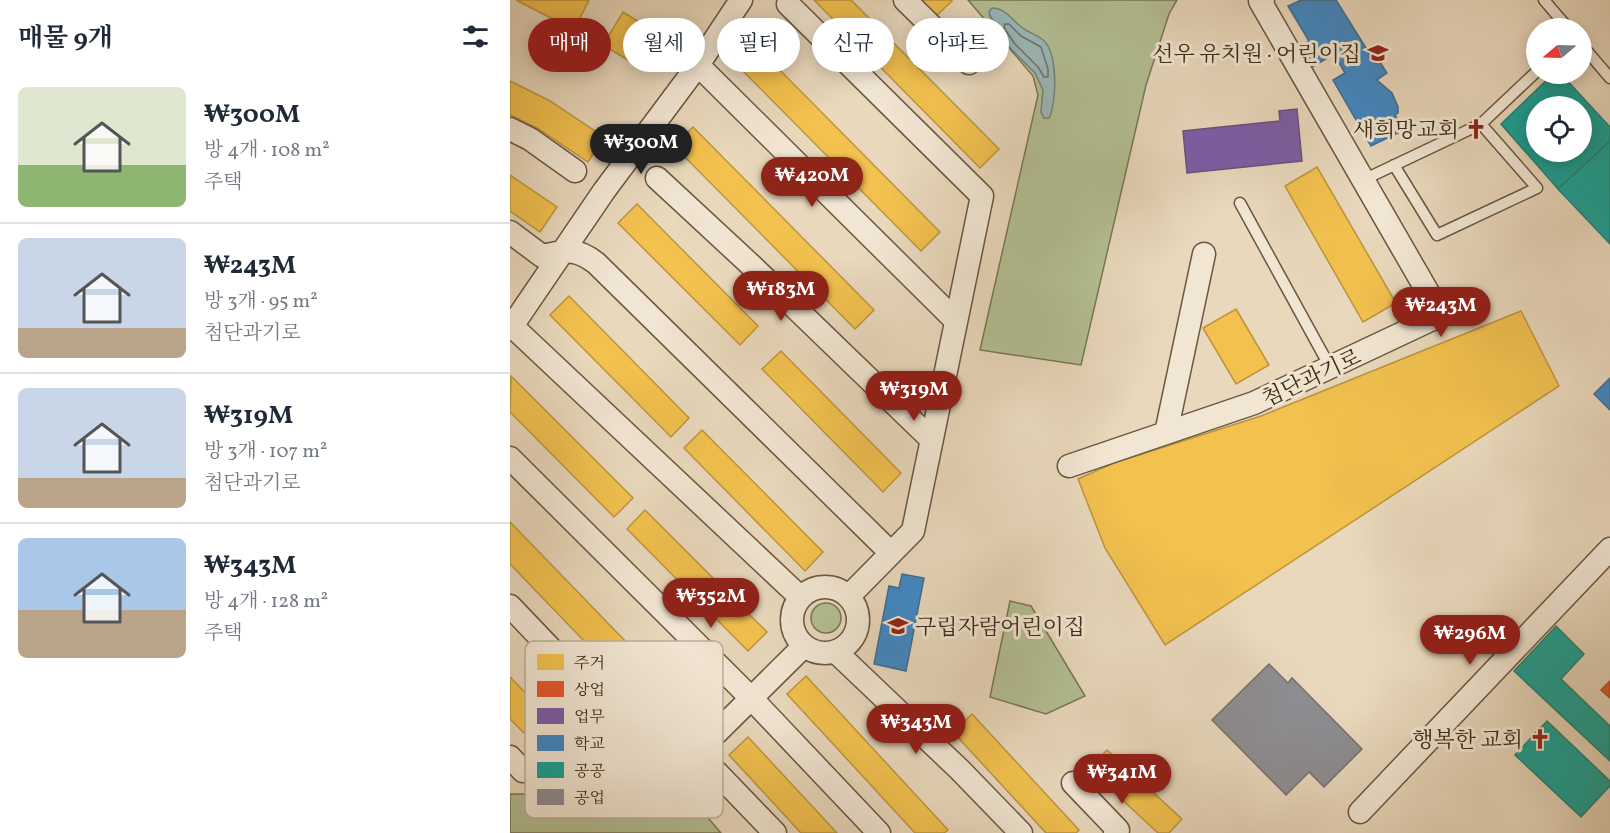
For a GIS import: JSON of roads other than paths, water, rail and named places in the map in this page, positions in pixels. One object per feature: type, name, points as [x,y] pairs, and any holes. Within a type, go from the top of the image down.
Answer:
[{"type":"street","points":[[705,54],[741,0]]},
{"type":"street","points":[[905,0],[923,18]]},
{"type":"street","name":"첨단과기로","points":[[1070,466],[1254,403],[1441,315],[1260,1],[1263,0]]},
{"type":"street","points":[[788,4],[982,196],[913,531],[849,596]]},
{"type":"street","points":[[693,72],[603,191],[511,328],[800,597]]},
{"type":"street","points":[[705,72],[956,321]]},
{"type":"street","points":[[510,129],[530,139],[575,171]]},
{"type":"street","points":[[657,178],[931,439]]},
{"type":"street","points":[[510,232],[542,256],[563,252],[583,253],[596,263],[891,553]]},
{"type":"street","points":[[1166,433],[1203,254]]},
{"type":"street","points":[[510,458],[694,641]]},
{"type":"street","points":[[1360,812],[1610,549]]},
{"type":"street","points":[[830,586],[840,589],[849,596],[856,605],[859,616],[854,638],[836,652],[814,651],[804,646],[797,637],[792,617],[800,597],[809,590],[830,586]]},
{"type":"street","points":[[510,606],[543,641]]},
{"type":"street","points":[[723,726],[804,646]]},
{"type":"street","points":[[836,652],[960,770],[1021,833]]},
{"type":"street","points":[[723,670],[879,833]]},
{"type":"street","points":[[510,757],[525,771]]},
{"type":"street","points":[[723,779],[775,833]]},
{"type":"street","points":[[1073,783],[1118,832]]},
{"type":"lane","points":[[1544,0],[1559,18]]},
{"type":"lane","points":[[1592,57],[1610,78]]},
{"type":"lane","points":[[1363,180],[1481,124],[1526,81]]},
{"type":"lane","points":[[1394,165],[1437,235],[1538,188],[1481,124]]},
{"type":"lane","points":[[1240,203],[1330,367]]},
{"type":"water","points":[[992,8],[996,8],[1004,12],[1048,46],[1055,78],[1054,101],[1049,118],[1044,118],[1041,112],[1043,90],[1035,73],[1009,46],[1009,18],[991,18],[989,12]]},
{"type":"place","name":"선우 유치원 · 어린이집","points":[[1378,53]]},
{"type":"place","name":"새희망교회","points":[[1476,129]]},
{"type":"place","name":"구립자람어린이집","points":[[898,626]]},
{"type":"place","name":"행복한 교회","points":[[1540,739]]}]
